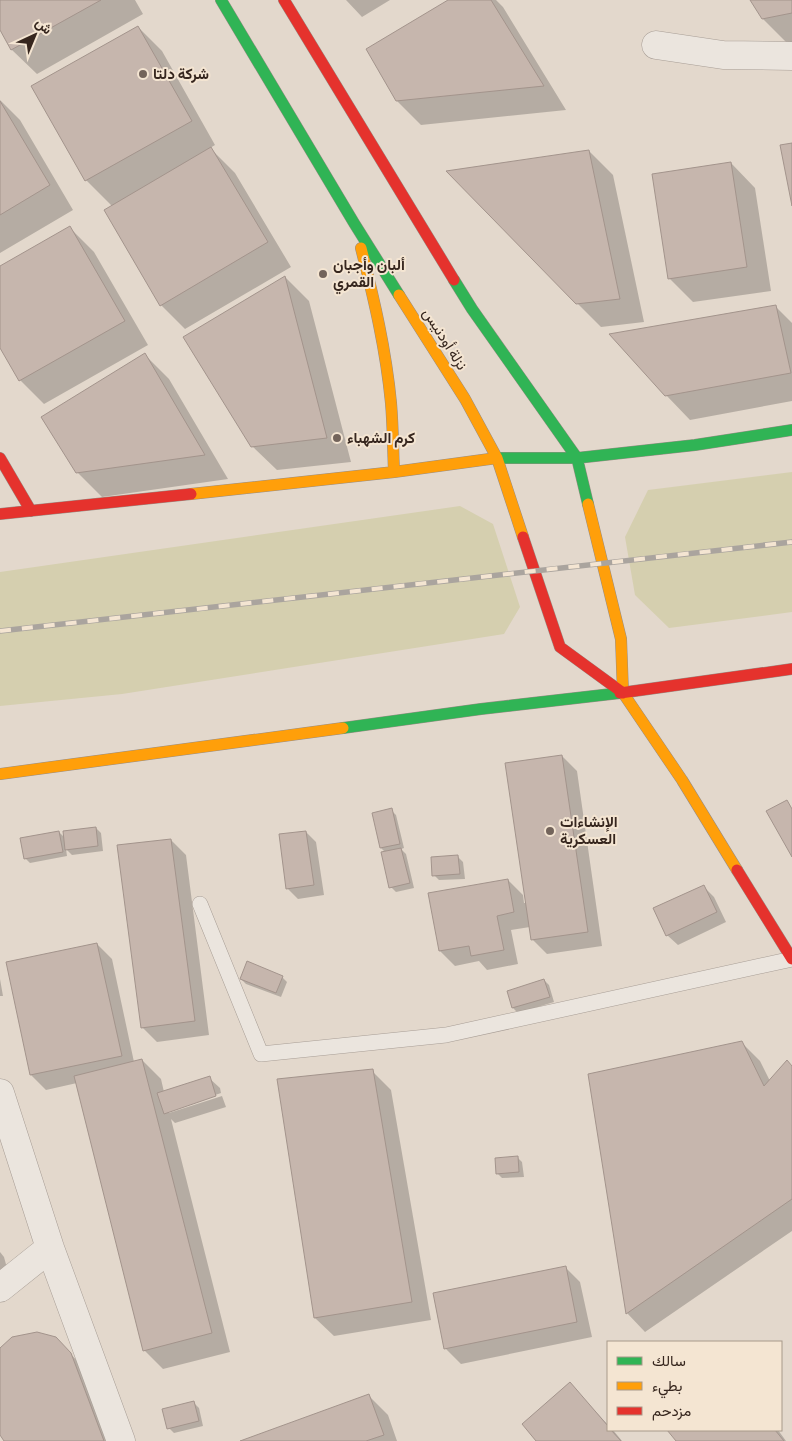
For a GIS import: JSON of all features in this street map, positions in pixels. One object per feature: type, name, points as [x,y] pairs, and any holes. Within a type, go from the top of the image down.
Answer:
[{"type":"main road","name":"نزلة أودنيس","points":[[221,0],[354,223],[465,399],[497,458],[560,647],[623,693]]},
{"type":"main road","points":[[284,0],[472,309],[577,458],[621,639],[623,693],[682,780],[792,959]]},
{"type":"main road","points":[[354,223],[376,305],[385,355],[391,405],[394,472]]},
{"type":"main road","points":[[0,514],[394,472],[497,458],[577,458],[792,430]]},
{"type":"main road","points":[[0,458],[31,510]]},
{"type":"main road","points":[[0,774],[482,709],[623,693],[792,669]]},
{"type":"street","points":[[656,45],[724,55],[792,56]]},
{"type":"street","points":[[0,1093],[50,1248],[121,1441]]},
{"type":"street","points":[[0,1288],[50,1248]]},
{"type":"lane","points":[[200,904],[261,1054],[446,1035],[792,959]]},
{"type":"shaded area","points":[[792,472],[792,612],[669,628],[635,595],[625,537],[648,490]]},
{"type":"shaded area","points":[[460,506],[493,524],[520,607],[504,634],[122,694],[0,706],[0,572]]},
{"type":"building","points":[[0,0],[101,0],[11,50],[0,30]]},
{"type":"building","points":[[448,0],[491,0],[544,86],[396,101],[366,49]]},
{"type":"building","points":[[750,0],[792,0],[792,13],[762,19]]},
{"type":"building","points":[[138,26],[192,121],[85,181],[31,86]]},
{"type":"building","points":[[0,101],[50,185],[0,215]]},
{"type":"building","points":[[792,143],[792,206],[780,145]]},
{"type":"building","points":[[211,147],[268,242],[160,306],[104,210]]},
{"type":"building","points":[[589,150],[620,299],[576,304],[446,171]]},
{"type":"building","points":[[731,162],[747,267],[668,279],[652,174]]},
{"type":"building","points":[[70,226],[125,321],[19,381],[0,348],[0,266]]},
{"type":"building","points":[[285,276],[327,438],[251,447],[183,337]]},
{"type":"building","points":[[776,305],[791,373],[665,396],[609,334]]},
{"type":"building","points":[[145,353],[205,455],[76,473],[41,417]]},
{"type":"building","points":[[562,755],[588,932],[531,940],[505,763]]},
{"type":"building","points":[[787,800],[792,809],[792,857],[766,811]]},
{"type":"building","points":[[392,808],[400,844],[380,848],[372,813]]},
{"type":"building","points":[[96,827],[98,846],[65,850],[63,831]]},
{"type":"building","points":[[59,831],[63,852],[24,859],[20,838]]},
{"type":"building","points":[[306,831],[314,885],[286,889],[279,834]]},
{"type":"building","points":[[171,839],[195,1021],[141,1028],[117,845]]},
{"type":"building","points":[[401,848],[410,883],[389,888],[381,852]]},
{"type":"building","points":[[458,855],[460,874],[432,876],[431,857]]},
{"type":"building","points":[[508,879],[514,912],[497,916],[504,950],[471,956],[469,946],[439,951],[428,893]]},
{"type":"building","points":[[704,885],[717,912],[666,936],[653,908]]},
{"type":"building","points":[[97,943],[122,1056],[30,1075],[6,962]]},
{"type":"building","points":[[247,961],[283,976],[276,993],[240,979]]},
{"type":"building","points":[[544,979],[550,997],[512,1008],[507,991]]},
{"type":"building","points":[[742,1041],[764,1086],[787,1060],[792,1066],[792,1199],[626,1314],[588,1074]]},
{"type":"building","points":[[142,1059],[212,1333],[143,1351],[74,1076]]},
{"type":"building","points":[[373,1069],[412,1302],[314,1318],[277,1079]]},
{"type":"building","points":[[210,1076],[216,1096],[164,1114],[157,1093]]},
{"type":"building","points":[[518,1156],[519,1172],[496,1174],[495,1158]]},
{"type":"building","points":[[566,1266],[577,1322],[444,1349],[433,1293]]},
{"type":"building","points":[[37,1332],[56,1337],[71,1353],[104,1441],[4,1441],[0,1435],[0,1348],[12,1337]]},
{"type":"building","points":[[570,1382],[607,1425],[607,1431],[612,1431],[621,1441],[536,1441],[522,1424]]},
{"type":"building","points":[[369,1394],[384,1435],[366,1441],[240,1441]]},
{"type":"building","points":[[194,1401],[199,1421],[167,1429],[162,1409]]},
{"type":"building","points":[[668,1431],[776,1431],[784,1441],[676,1441]]},
{"type":"railway","points":[[0,631],[792,542]]},
{"type":"traffic: fast","points":[[221,0],[399,295]]},
{"type":"traffic: fast","points":[[454,280],[472,309],[577,458],[588,504]]},
{"type":"traffic: fast","points":[[497,458],[577,458],[695,445],[792,430]]},
{"type":"traffic: fast","points":[[343,728],[481,709],[620,693]]},
{"type":"traffic: slow","points":[[361,248],[375,305],[389,383],[394,472]]},
{"type":"traffic: slow","points":[[399,295],[465,399],[497,458],[523,537]]},
{"type":"traffic: slow","points":[[191,494],[394,472],[497,458]]},
{"type":"traffic: slow","points":[[588,504],[621,639],[623,693]]},
{"type":"traffic: slow","points":[[623,693],[682,780],[737,870]]},
{"type":"traffic: slow","points":[[0,774],[343,728]]},
{"type":"traffic: jam","points":[[284,0],[454,280]]},
{"type":"traffic: jam","points":[[0,458],[31,511]]},
{"type":"traffic: jam","points":[[0,514],[191,494]]},
{"type":"traffic: jam","points":[[523,537],[560,647],[623,693]]},
{"type":"traffic: jam","points":[[620,693],[792,669]]},
{"type":"traffic: jam","points":[[737,870],[792,959]]},
{"type":"place","name":"شركة دلتا","points":[[143,74]]},
{"type":"place","name":"ألبان وأجبان القمري","points":[[323,274]]},
{"type":"place","name":"كرم الشهباء","points":[[337,438]]},
{"type":"place","name":"الإنشاءات العسكرية","points":[[550,831]]}]
